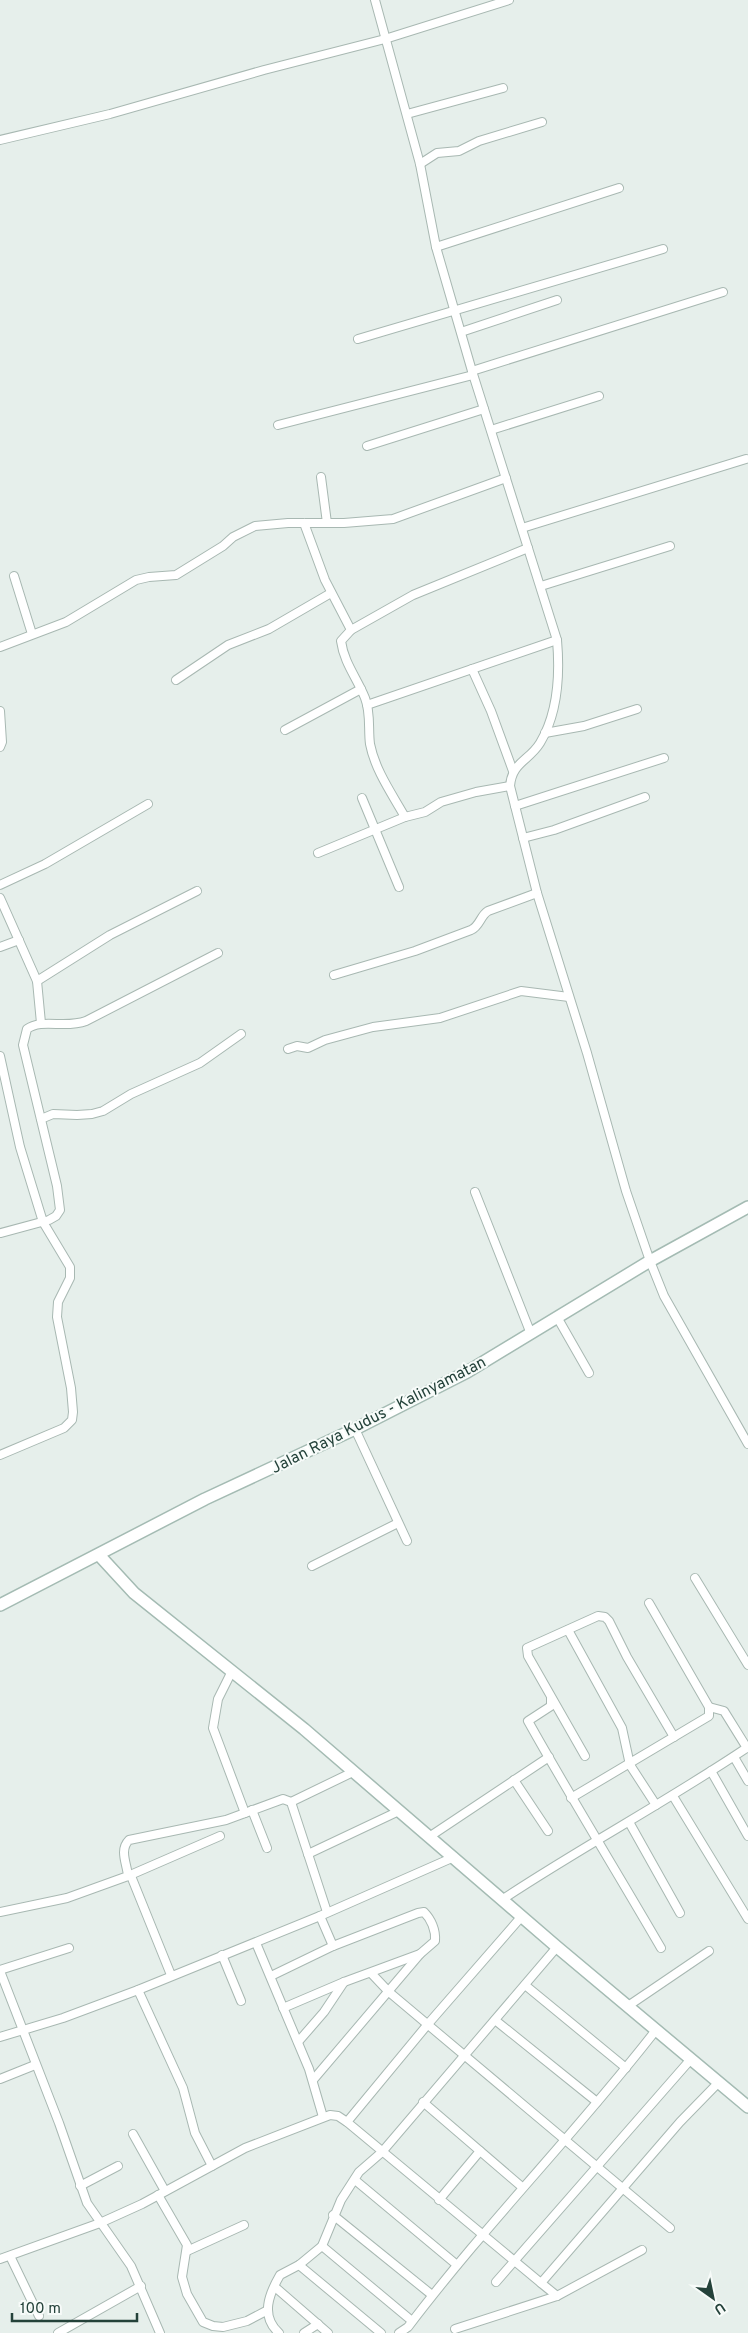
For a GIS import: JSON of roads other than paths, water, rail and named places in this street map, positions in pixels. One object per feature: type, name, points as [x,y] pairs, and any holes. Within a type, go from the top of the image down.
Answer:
[{"type":"street","points":[[375,0],[420,164],[436,247],[490,430],[557,640],[559,660],[556,696],[545,733],[533,752],[513,771]]},
{"type":"street","points":[[0,140],[110,114],[264,70],[385,39],[509,0]]},
{"type":"street","points":[[406,114],[503,88]]},
{"type":"street","points":[[420,164],[437,153],[459,151],[479,141],[542,122]]},
{"type":"street","points":[[436,247],[619,188]]},
{"type":"street","points":[[358,339],[570,274],[663,248]]},
{"type":"street","points":[[278,425],[473,373],[723,292]]},
{"type":"street","points":[[462,332],[557,300]]},
{"type":"street","points":[[490,430],[599,396]]},
{"type":"street","points":[[367,446],[484,409]]},
{"type":"street","points":[[522,528],[746,460]]},
{"type":"street","points":[[321,477],[327,523]]},
{"type":"street","points":[[0,647],[82,614],[136,580],[149,576],[176,575],[246,530],[267,523],[327,523],[393,519],[506,478]]},
{"type":"street","points":[[304,523],[331,593],[351,630]]},
{"type":"street","points":[[541,586],[670,546]]},
{"type":"street","points":[[405,817],[385,783],[372,748],[367,705],[361,689],[348,668],[341,641],[351,630],[413,595],[528,548]]},
{"type":"street","points":[[14,576],[32,634]]},
{"type":"street","points":[[176,680],[228,645],[269,629],[331,593]]},
{"type":"street","points":[[367,705],[557,640]]},
{"type":"street","points":[[472,669],[491,711],[513,771],[510,786],[537,893],[626,1191],[650,1261],[664,1296],[748,1444]]},
{"type":"street","points":[[285,730],[361,689]]},
{"type":"street","points":[[545,733],[584,726],[637,709]]},
{"type":"street","points":[[0,711],[2,742],[0,747]]},
{"type":"street","points":[[515,806],[664,758]]},
{"type":"street","points":[[318,853],[405,817],[424,812],[442,802],[476,792],[510,786]]},
{"type":"street","points":[[523,838],[554,830],[645,797]]},
{"type":"street","points":[[362,798],[399,887]]},
{"type":"street","points":[[0,885],[45,864],[148,804]]},
{"type":"street","points":[[37,981],[110,935],[196,891]]},
{"type":"street","points":[[334,975],[402,955],[471,930],[479,924],[482,916],[488,911],[537,893]]},
{"type":"street","points":[[0,898],[37,981],[41,1023]]},
{"type":"street","points":[[0,947],[19,940]]},
{"type":"street","points":[[1,1233],[43,1222],[56,1216],[60,1210],[60,1201],[23,1045],[27,1029],[41,1023],[70,1026],[86,1021],[218,953]]},
{"type":"street","points":[[288,1049],[297,1046],[308,1048],[325,1040],[397,1022],[440,1018],[521,991],[569,997]]},
{"type":"street","points":[[41,1119],[54,1114],[92,1114],[103,1110],[132,1094],[200,1063],[241,1034]]},
{"type":"street","points":[[0,1056],[20,1147],[43,1222],[70,1268],[70,1278],[58,1302],[57,1317],[72,1388],[72,1420],[64,1428],[0,1455]]},
{"type":"street","points":[[475,1192],[531,1334]]},
{"type":"street","name":"Jalan Raya Kudus - Kalinyamatan","points":[[0,1606],[205,1499],[355,1429],[467,1372],[650,1261],[748,1207]]},
{"type":"street","points":[[557,1317],[589,1374]]},
{"type":"street","points":[[355,1429],[407,1541]]},
{"type":"street","points":[[312,1566],[398,1523]]},
{"type":"street","points":[[99,1555],[134,1593],[232,1671],[353,1772],[557,1947],[748,2107]]},
{"type":"street","points":[[695,1578],[748,1666]]},
{"type":"street","points":[[571,1798],[630,1765],[709,1716],[709,1707],[649,1603]]},
{"type":"street","points":[[585,1756],[528,1656],[527,1648],[598,1616],[605,1617],[609,1621],[627,1657],[674,1737]]},
{"type":"street","points":[[568,1630],[622,1728],[630,1765],[656,1805]]},
{"type":"street","points":[[232,1671],[218,1699],[213,1728],[249,1812],[267,1848]]},
{"type":"street","points":[[551,1698],[552,1706],[528,1721],[571,1798],[599,1839],[661,1948]]},
{"type":"street","points":[[503,1899],[599,1839],[673,1796],[748,1747],[724,1711],[709,1707]]},
{"type":"street","points":[[429,1837],[549,1757]]},
{"type":"street","points":[[734,1757],[748,1781]]},
{"type":"street","points":[[171,1975],[129,1876],[124,1851],[125,1844],[129,1840],[226,1820],[283,1799],[291,1802],[353,1772]]},
{"type":"street","points":[[711,1772],[748,1836]]},
{"type":"street","points":[[514,1780],[548,1830]]},
{"type":"street","points":[[673,1796],[748,1919]]},
{"type":"street","points":[[291,1802],[308,1854],[333,1946]]},
{"type":"street","points":[[308,1854],[399,1811]]},
{"type":"street","points":[[629,1822],[680,1913]]},
{"type":"street","points":[[0,1912],[67,1898],[129,1876],[220,1836]]},
{"type":"street","points":[[0,2037],[63,2018],[138,1990],[323,1914],[454,1857]]},
{"type":"street","points":[[271,1976],[333,1946],[424,1912],[430,1920],[436,1940],[420,1954],[390,1992],[313,2080]]},
{"type":"street","points":[[346,2122],[522,1916]]},
{"type":"street","points":[[256,1942],[313,2080],[323,2117]]},
{"type":"street","points":[[279,2333],[271,2325],[266,2311],[280,2275],[298,2265],[322,2246],[333,2215],[365,2166],[382,2152],[422,2102],[496,2020],[557,1947]]},
{"type":"street","points":[[69,1948],[0,1971],[21,2030],[59,2123],[87,2203],[120,2249],[141,2286],[160,2333]]},
{"type":"street","points":[[628,2006],[709,1951]]},
{"type":"street","points":[[222,1954],[241,2001]]},
{"type":"street","points":[[284,2008],[344,1982],[420,1954]]},
{"type":"street","points":[[371,1973],[390,1992],[670,2228]]},
{"type":"street","points":[[298,2042],[324,2012],[344,1982]]},
{"type":"street","points":[[526,1985],[626,2068]]},
{"type":"street","points":[[138,1990],[183,2088],[195,2132],[212,2166]]},
{"type":"street","points":[[496,2020],[597,2102]]},
{"type":"street","points":[[399,2333],[412,2321],[522,2187],[566,2140],[656,2030]]},
{"type":"street","points":[[496,2282],[691,2059]]},
{"type":"street","points":[[0,2079],[35,2065]]},
{"type":"street","points":[[541,2283],[622,2187],[680,2122],[719,2082]]},
{"type":"street","points":[[422,2102],[522,2187]]},
{"type":"street","points":[[0,2258],[100,2223],[260,2141],[323,2117],[335,2116],[346,2122],[557,2296]]},
{"type":"street","points":[[133,2134],[182,2234],[187,2251],[181,2271],[182,2276],[187,2294],[203,2322],[212,2326],[223,2327],[247,2321],[266,2311]]},
{"type":"street","points":[[439,2200],[480,2151]]},
{"type":"street","points":[[80,2186],[118,2166]]},
{"type":"street","points":[[355,2180],[457,2265]]},
{"type":"street","points":[[333,2215],[432,2295]]},
{"type":"street","points":[[187,2251],[244,2226]]},
{"type":"street","points":[[322,2246],[412,2321]]},
{"type":"street","points":[[455,2329],[557,2296],[642,2250]]},
{"type":"street","points":[[10,2256],[39,2316]]},
{"type":"street","points":[[298,2265],[381,2333]]},
{"type":"street","points":[[58,2333],[141,2286]]},
{"type":"street","points":[[275,2286],[328,2333]]},
{"type":"street","points":[[304,2333],[318,2324]]}]
